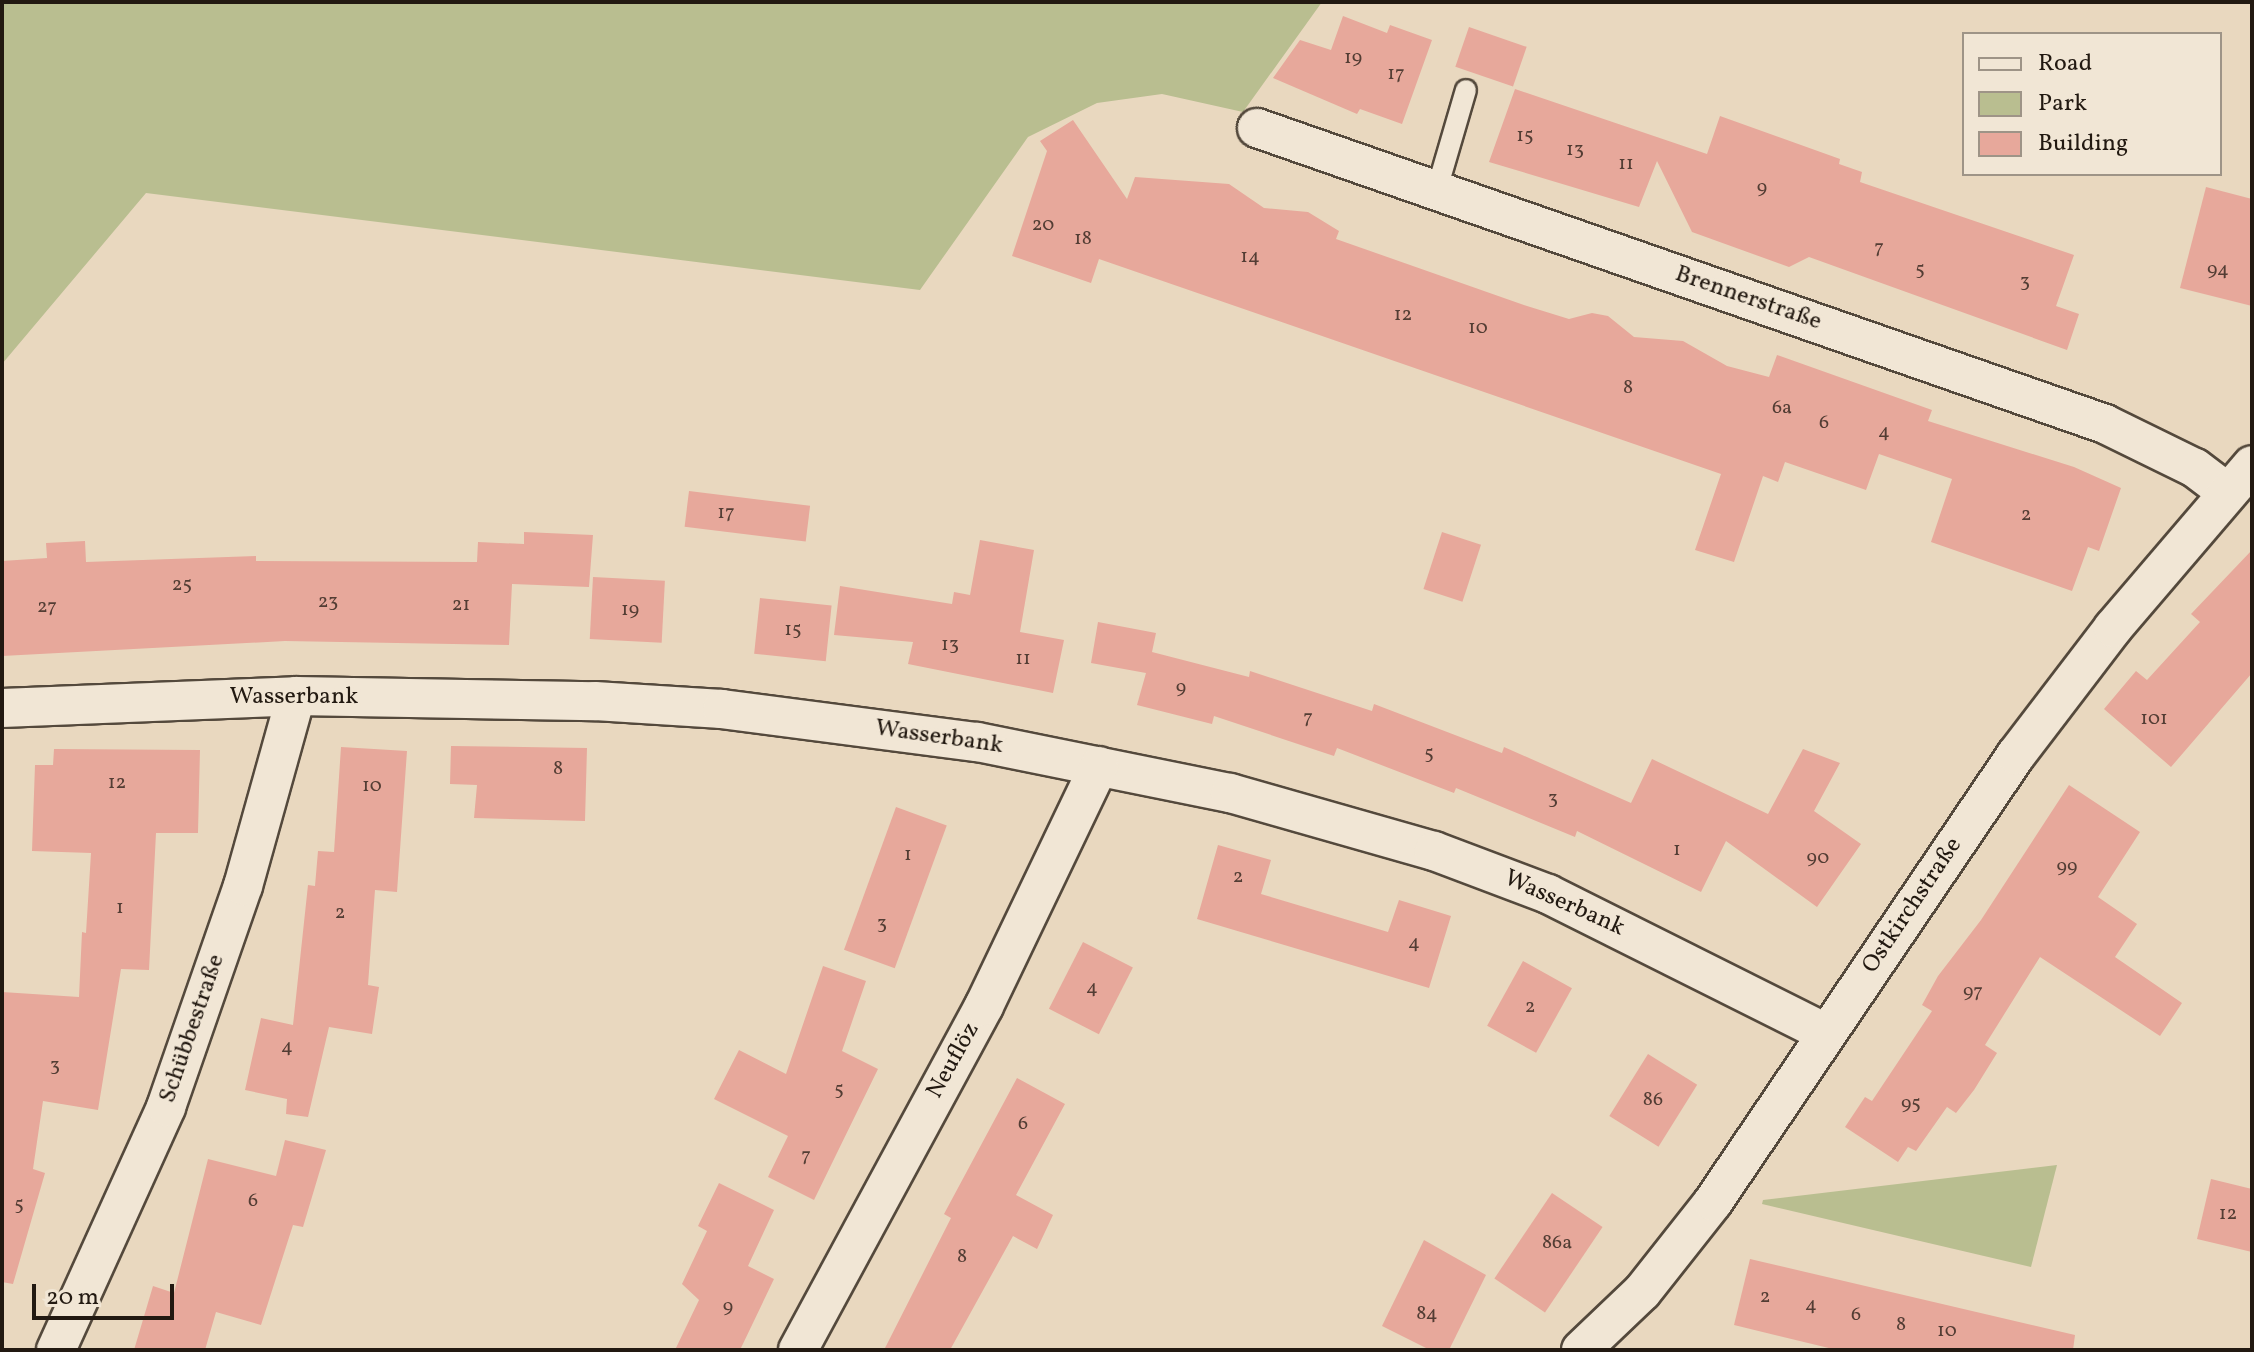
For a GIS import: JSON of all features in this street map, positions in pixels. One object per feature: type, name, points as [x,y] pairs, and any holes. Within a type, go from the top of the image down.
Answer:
[{"type":"street","name":"Brennerstraße","points":[[1257,128],[2105,424],[2195,468],[2240,479]]},
{"type":"street","name":"Ostkirchstraße","points":[[1581,1350],[1642,1292],[1713,1202],[2016,755],[2113,628],[2240,479]]},
{"type":"street","name":"Wasserbank","points":[[2,708],[296,696],[722,709],[977,742],[1230,793],[1434,851],[1548,894],[1825,1033]]},
{"type":"street","name":"Schübbestraße","points":[[56,1350],[166,1107],[243,886],[296,696]]},
{"type":"street","name":"Neuflöz","points":[[798,1350],[984,1006],[1099,766]]},
{"type":"lane","points":[[1437,189],[1466,90]]},
{"type":"green space","points":[[2,2],[1322,2],[1243,112],[1162,94],[1097,103],[1028,137],[920,290],[146,193],[2,364]]},
{"type":"green space","points":[[2057,1165],[2031,1267],[1762,1204],[1763,1200]]},
{"type":"building","points":[[1343,16],[1387,33],[1390,25],[1432,40],[1402,124],[1360,109],[1357,114],[1273,78],[1300,40],[1331,50]]},
{"type":"building","points":[[1469,27],[1527,47],[1513,87],[1455,67]]},
{"type":"building","points":[[1515,89],[1707,154],[1720,116],[1840,159],[1839,164],[1862,172],[1860,182],[2074,255],[2056,306],[2079,314],[2067,350],[1809,257],[1789,267],[1692,232],[1657,161],[1639,207],[1489,162]]},
{"type":"building","points":[[1073,120],[1127,199],[1135,177],[1229,184],[1264,208],[1308,212],[1339,231],[1336,239],[1527,306],[1569,319],[1592,313],[1608,316],[1634,337],[1683,341],[1727,366],[1769,377],[1777,355],[1932,410],[1928,421],[2074,467],[2121,488],[2099,551],[2088,547],[2072,591],[1931,542],[1952,479],[1879,454],[1866,490],[1785,462],[1778,482],[1763,476],[1734,562],[1695,550],[1721,474],[1099,259],[1091,283],[1012,256],[1047,151],[1040,141]]},
{"type":"building","points":[[2206,187],[2252,199],[2252,306],[2180,288]]},
{"type":"building","points":[[689,491],[810,506],[806,542],[685,527]]},
{"type":"building","points":[[524,532],[593,535],[589,587],[512,584],[509,645],[285,641],[2,656],[2,561],[47,558],[46,543],[85,541],[86,562],[256,556],[256,561],[477,562],[478,542],[524,544]]},
{"type":"building","points":[[1442,532],[1481,545],[1462,602],[1423,589]]},
{"type":"building","points":[[980,540],[1034,550],[1020,632],[1064,640],[1053,693],[908,664],[913,642],[834,635],[840,586],[952,604],[954,592],[970,595]]},
{"type":"building","points":[[2252,550],[2252,673],[2171,767],[2104,709],[2136,671],[2147,680],[2200,622],[2191,614]]},
{"type":"building","points":[[593,577],[665,581],[662,643],[590,639]]},
{"type":"building","points":[[760,598],[832,606],[826,661],[754,654]]},
{"type":"building","points":[[1098,622],[1156,633],[1152,652],[1249,677],[1250,671],[1372,711],[1374,704],[1502,753],[1504,747],[1631,803],[1652,759],[1768,814],[1803,749],[1840,763],[1814,811],[1861,844],[1817,907],[1726,841],[1701,892],[1577,831],[1575,837],[1456,788],[1454,793],[1337,748],[1334,756],[1214,716],[1212,724],[1137,705],[1146,673],[1091,663]]},
{"type":"building","points":[[451,746],[587,748],[585,821],[474,818],[477,785],[450,784]]},
{"type":"building","points":[[341,747],[407,751],[397,892],[375,890],[368,985],[379,987],[372,1034],[329,1027],[308,1117],[286,1114],[287,1099],[245,1090],[261,1018],[293,1025],[308,885],[315,886],[318,851],[334,852]]},
{"type":"building","points":[[54,749],[200,750],[198,833],[156,833],[149,970],[121,969],[98,1110],[43,1101],[33,1169],[45,1173],[13,1284],[2,1282],[2,992],[79,997],[82,932],[86,933],[91,853],[32,851],[35,765],[53,765]]},
{"type":"building","points":[[2069,785],[2140,832],[2098,897],[2137,924],[2115,957],[2182,1003],[2160,1036],[2040,957],[1985,1045],[1997,1053],[1974,1090],[1956,1113],[1947,1107],[1916,1151],[1908,1147],[1898,1162],[1845,1127],[1865,1097],[1872,1101],[1932,1011],[1922,1005],[1938,976],[1981,920]]},
{"type":"building","points":[[896,807],[947,825],[895,968],[844,950]]},
{"type":"building","points":[[1218,845],[1271,860],[1261,894],[1388,932],[1399,900],[1451,916],[1429,988],[1197,919]]},
{"type":"building","points":[[1083,942],[1133,967],[1099,1034],[1049,1009]]},
{"type":"building","points":[[1523,961],[1572,988],[1536,1053],[1487,1026]]},
{"type":"building","points":[[823,966],[866,981],[842,1051],[878,1069],[814,1200],[768,1177],[788,1136],[714,1099],[739,1050],[786,1074]]},
{"type":"building","points":[[1648,1054],[1697,1085],[1659,1147],[1609,1116]]},
{"type":"building","points":[[1017,1078],[1065,1104],[1016,1195],[1053,1215],[1037,1249],[1013,1236],[950,1350],[884,1350],[951,1218],[944,1214]]},
{"type":"building","points":[[285,1140],[326,1150],[303,1227],[293,1225],[261,1325],[216,1312],[205,1350],[134,1350],[153,1286],[174,1293],[208,1159],[276,1176]]},
{"type":"building","points":[[2211,1179],[2252,1189],[2252,1252],[2197,1239]]},
{"type":"building","points":[[719,1183],[774,1210],[748,1266],[774,1279],[740,1350],[675,1350],[699,1300],[682,1284],[707,1231],[698,1226]]},
{"type":"building","points":[[1552,1193],[1603,1227],[1545,1313],[1494,1278]]},
{"type":"building","points":[[1424,1240],[1486,1275],[1449,1350],[1430,1350],[1382,1326]]},
{"type":"building","points":[[1750,1259],[2075,1335],[2073,1350],[1837,1350],[1734,1325]]}]
